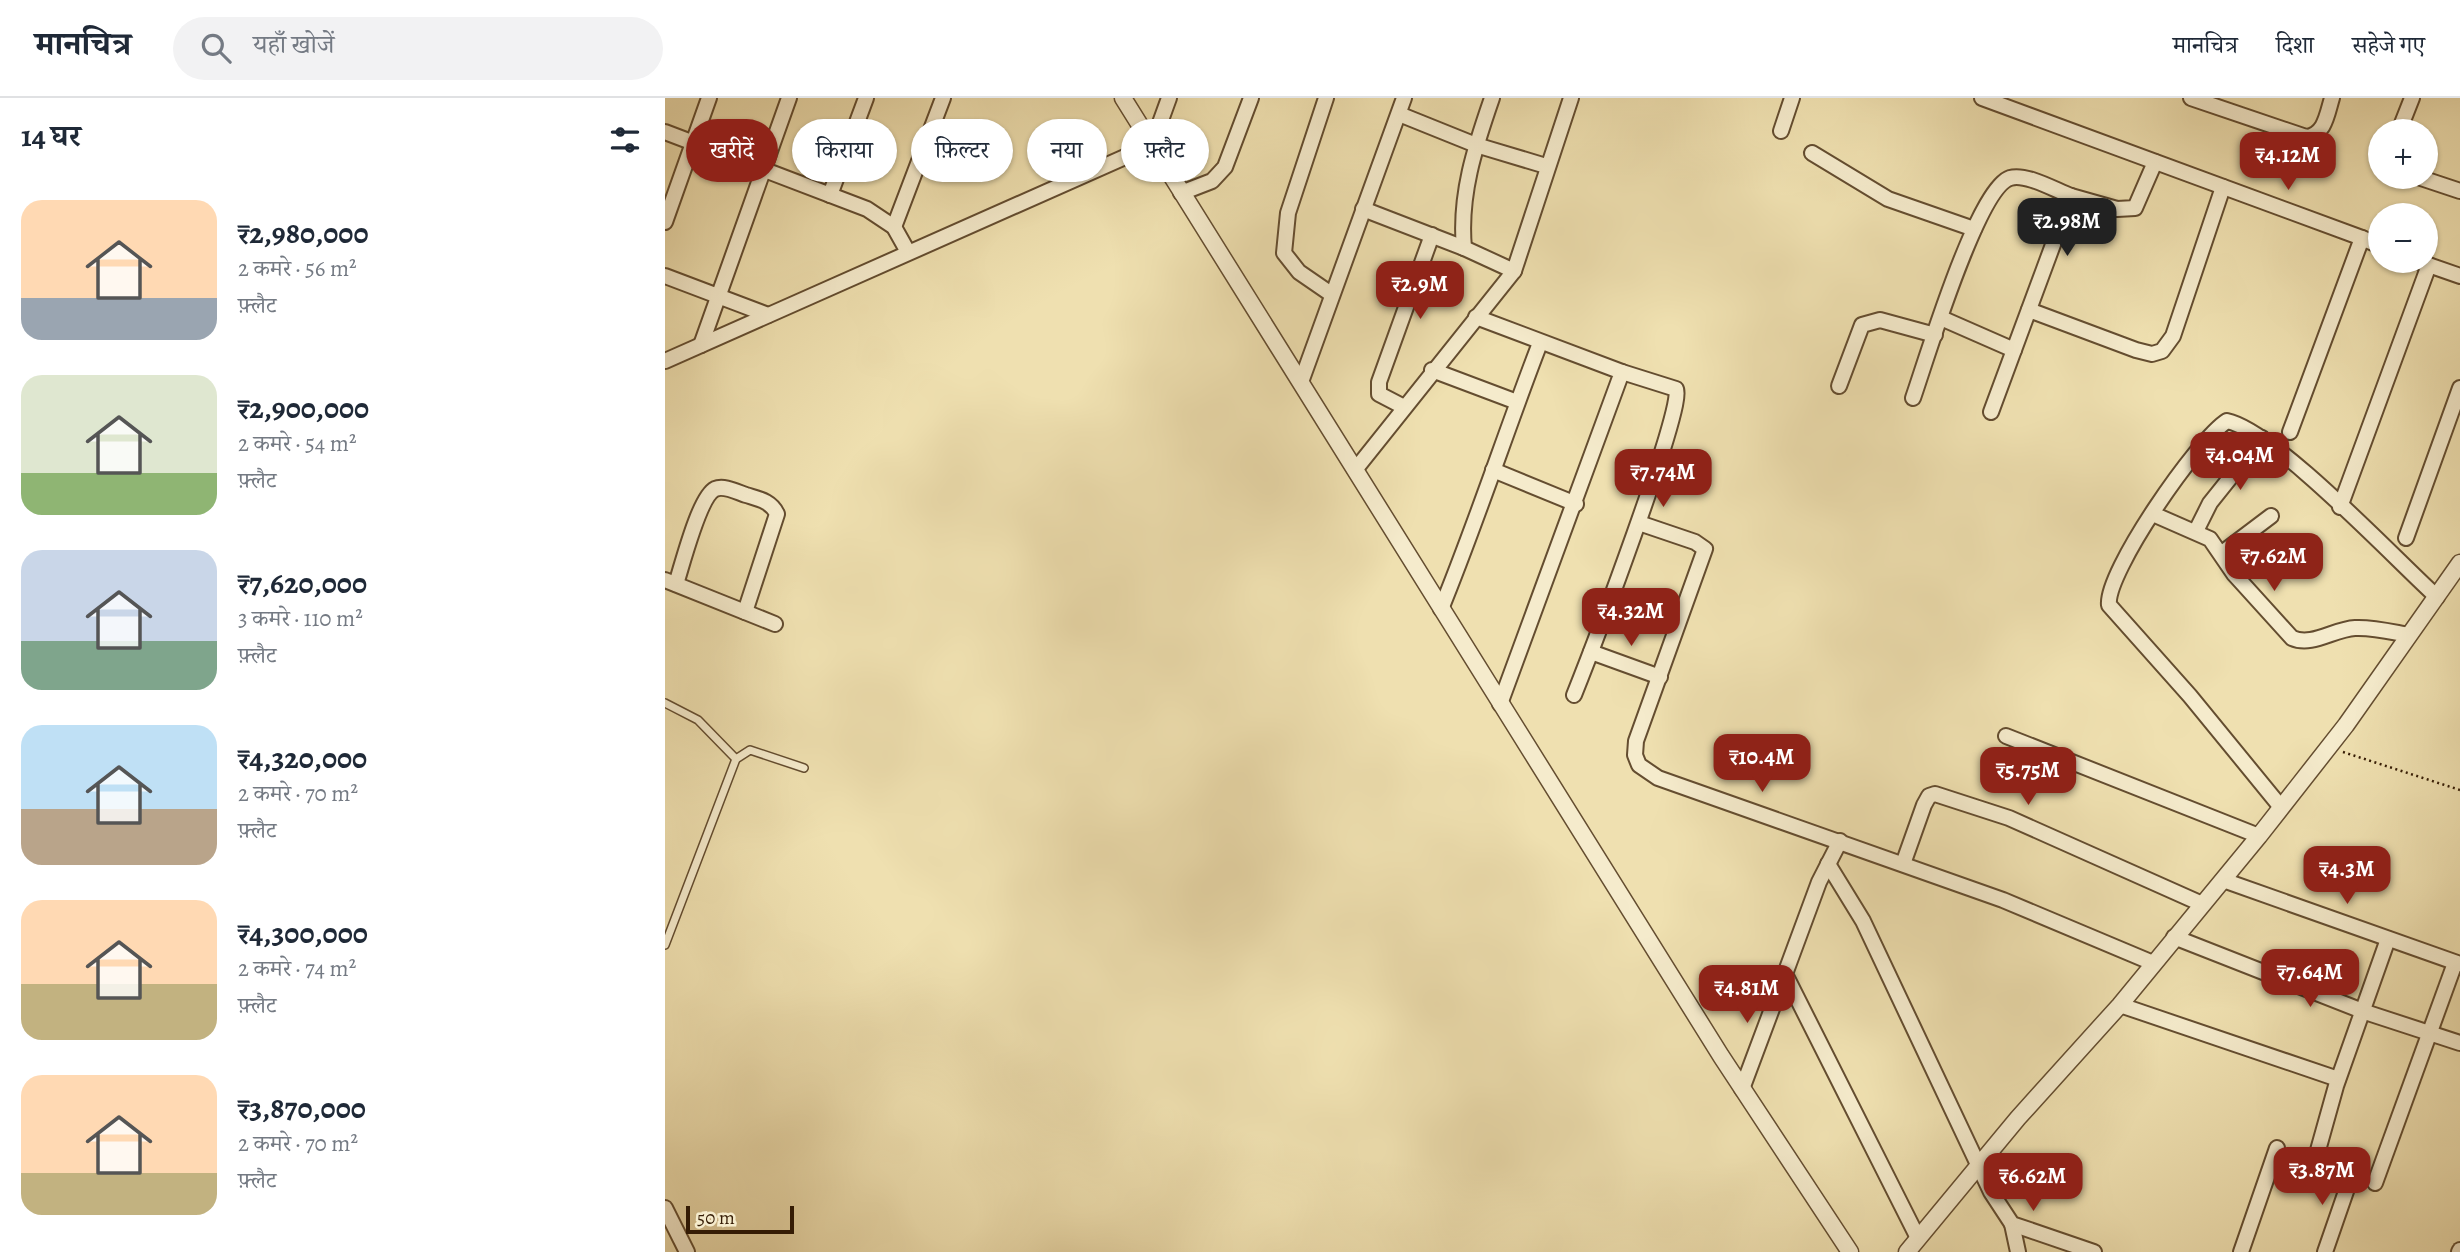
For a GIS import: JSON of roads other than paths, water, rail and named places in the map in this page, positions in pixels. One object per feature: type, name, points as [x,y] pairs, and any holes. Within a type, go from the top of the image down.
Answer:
[{"type":"street","points":[[701,119],[709,98]]},
{"type":"street","points":[[778,128],[789,98]]},
{"type":"street","points":[[830,195],[866,98]]},
{"type":"street","points":[[894,227],[943,98]]},
{"type":"street","points":[[1123,98],[1136,119]]},
{"type":"street","points":[[1161,119],[1169,98]]},
{"type":"street","points":[[1181,193],[1212,181],[1225,167],[1251,98]]},
{"type":"street","points":[[1325,98],[1288,213],[1284,253],[1299,272],[1332,294]]},
{"type":"street","points":[[1301,382],[1404,98]]},
{"type":"street","points":[[1464,248],[1463,204],[1476,145],[1492,98]]},
{"type":"street","points":[[1355,470],[1432,370],[1514,271],[1546,166],[1571,98]]},
{"type":"street","points":[[1780,131],[1792,98]]},
{"type":"street","points":[[1982,98],[2368,240]]},
{"type":"street","points":[[2191,98],[2306,137],[2315,136],[2321,131],[2332,98]]},
{"type":"street","points":[[2404,119],[2412,98]]},
{"type":"street","points":[[1399,114],[1476,145],[1546,166]]},
{"type":"street","points":[[665,132],[686,140]]},
{"type":"street","points":[[1812,153],[1888,199],[1974,229]]},
{"type":"street","points":[[665,361],[1121,158]]},
{"type":"street","points":[[665,222],[686,162]]},
{"type":"street","points":[[1913,398],[1974,229],[1987,201],[2001,183],[2012,177],[2117,209],[2135,208],[2155,162]]},
{"type":"street","points":[[778,175],[867,209],[894,227],[908,252]]},
{"type":"street","points":[[701,345],[758,182]]},
{"type":"street","points":[[1174,182],[1742,1089],[1850,1252]]},
{"type":"street","points":[[2438,183],[2460,191]]},
{"type":"street","points":[[2029,310],[2136,351],[2152,354],[2162,351],[2173,336],[2223,187]]},
{"type":"street","points":[[1991,412],[2071,196]]},
{"type":"street","points":[[1363,209],[1464,248],[1514,271]]},
{"type":"street","points":[[1404,407],[1379,394],[1379,382],[1432,235]]},
{"type":"street","points":[[2290,432],[2363,238]]},
{"type":"street","points":[[2438,268],[2460,276]]},
{"type":"street","points":[[2340,507],[2420,273]]},
{"type":"street","points":[[665,276],[768,315]]},
{"type":"street","points":[[1476,317],[1540,343],[1665,384],[1679,393],[1639,523],[1574,695]]},
{"type":"street","points":[[1941,318],[2014,350]]},
{"type":"street","points":[[1839,386],[1862,325],[1880,320],[1935,335]]},
{"type":"street","points":[[1441,609],[1481,510],[1540,343]]},
{"type":"street","points":[[1432,370],[1517,402]]},
{"type":"street","points":[[1500,704],[1576,504],[1622,372]]},
{"type":"street","points":[[2406,538],[2460,388]]},
{"type":"street","points":[[2280,806],[2190,696],[2109,605],[2111,585],[2153,514],[2215,428],[2227,421],[2238,424],[2262,438],[2437,597]]},
{"type":"street","points":[[2196,531],[2216,495],[2262,438]]},
{"type":"street","points":[[1493,470],[1576,504]]},
{"type":"street","points":[[745,612],[777,514],[767,501],[728,488],[716,488],[702,506],[671,582],[745,612],[775,624]]},
{"type":"street","points":[[2153,514],[2196,531],[2222,553],[2234,574],[2292,638],[2299,642],[2314,640],[2338,629],[2359,628],[2409,635]]},
{"type":"street","points":[[2222,553],[2271,516]]},
{"type":"street","points":[[1639,523],[1695,542],[1705,549],[1636,741],[1635,755],[1639,765],[1658,778],[2003,900],[2153,963]]},
{"type":"street","points":[[1907,1252],[2120,1005],[2259,836],[2329,747],[2460,563]]},
{"type":"street","points":[[1591,652],[1660,677]]},
{"type":"street","points":[[2006,736],[2259,836]]},
{"type":"street","points":[[1903,864],[1924,805],[1929,796],[1935,794],[2022,823],[2202,904]]},
{"type":"street","points":[[1742,1089],[1828,864],[1840,841]]},
{"type":"street","points":[[1828,864],[1863,921],[1979,1166],[2012,1224],[2018,1252]]},
{"type":"street","points":[[2223,880],[2458,963],[2375,1183]]},
{"type":"street","points":[[2174,937],[2363,1011],[2460,1043]]},
{"type":"street","points":[[2315,1161],[2338,1079],[2388,939]]},
{"type":"street","points":[[1785,974],[1918,1238]]},
{"type":"street","points":[[2120,1005],[2338,1079]]},
{"type":"street","points":[[2241,1252],[2277,1147]]},
{"type":"street","points":[[2325,1252],[2352,1174]]},
{"type":"street","points":[[665,1208],[687,1252]]},
{"type":"street","points":[[2012,1224],[2094,1252]]},
{"type":"lane","points":[[665,703],[698,720],[736,759]]},
{"type":"lane","points":[[665,945],[736,759],[750,750],[804,768]]}]
